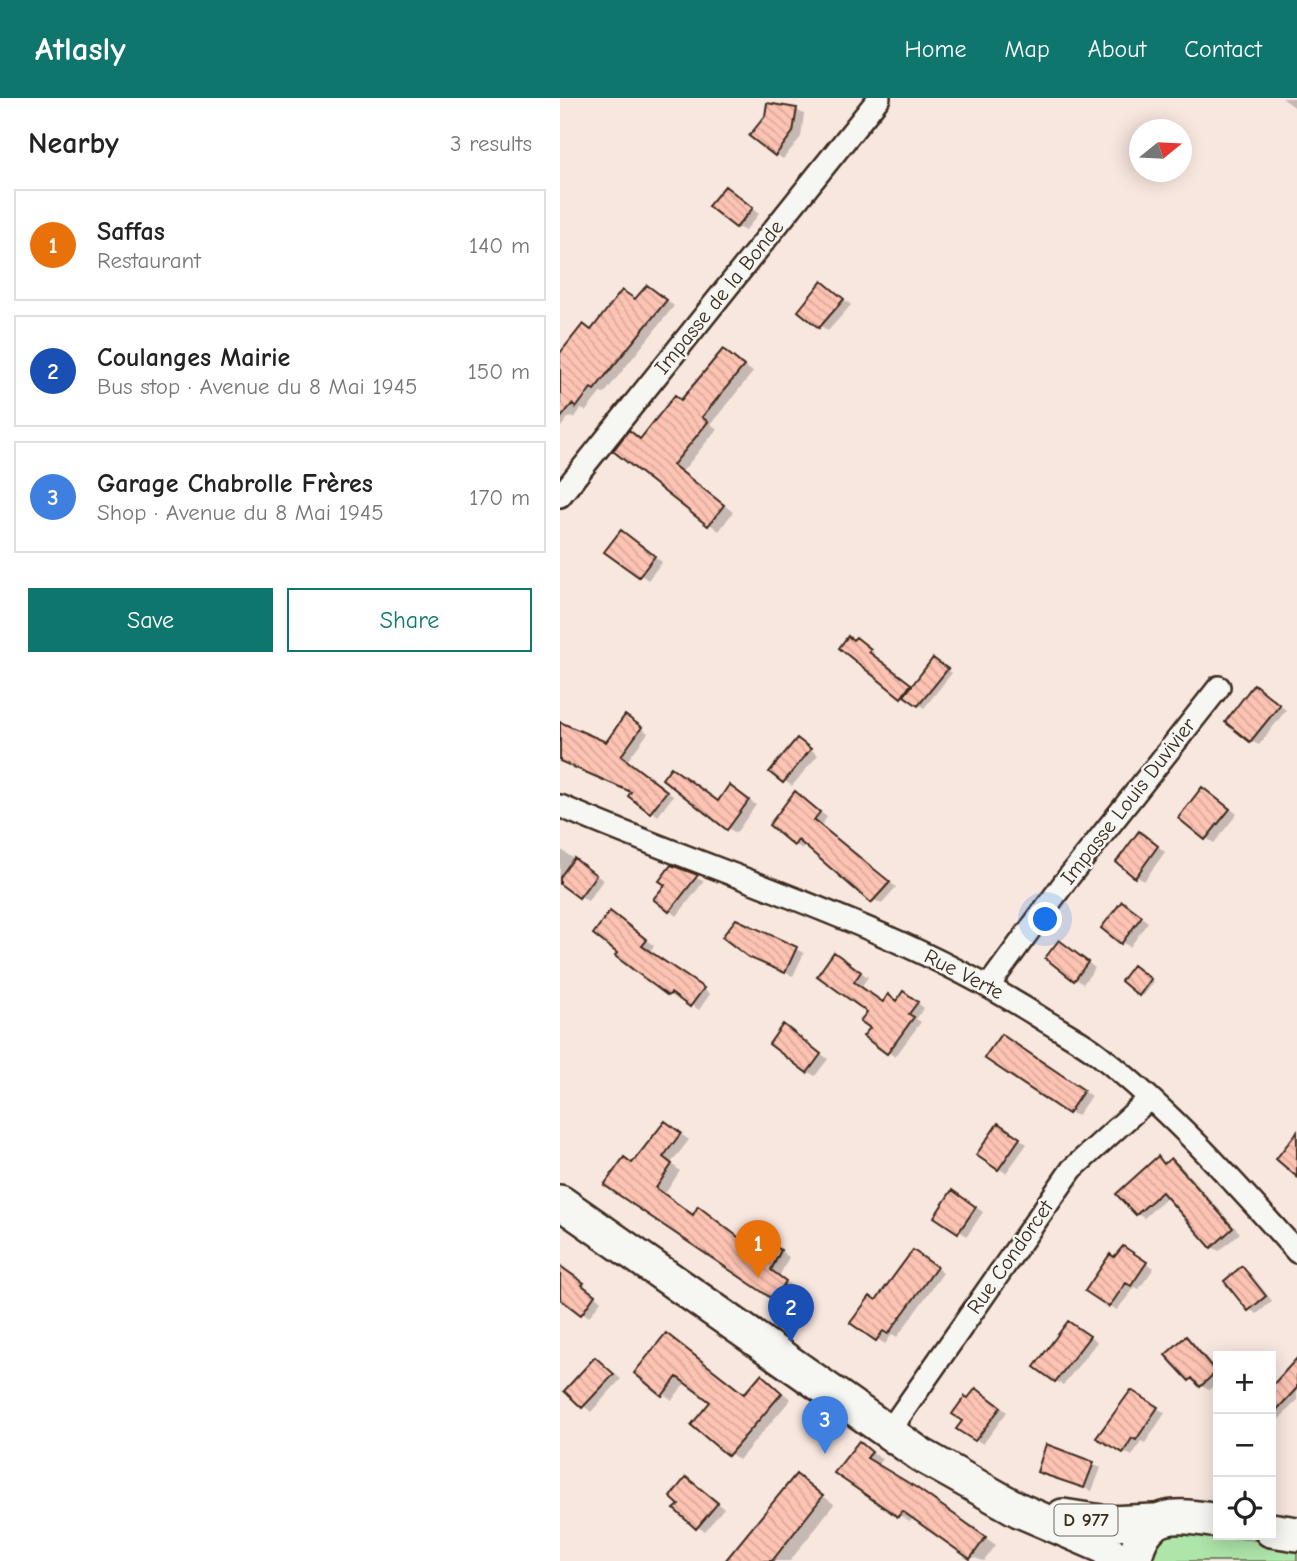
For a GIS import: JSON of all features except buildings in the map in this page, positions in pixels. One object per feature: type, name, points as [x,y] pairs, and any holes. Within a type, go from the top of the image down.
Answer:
[{"type":"main road","name":"D 977","points":[[560,1202],[960,1479],[1019,1510],[1105,1547],[1116,1561]]},
{"type":"main road","name":"D 977","points":[[1019,1510],[1108,1523],[1154,1521]]},
{"type":"main road","points":[[1134,1561],[1140,1538],[1154,1521],[1181,1515],[1213,1520]]},
{"type":"main road","points":[[1276,1531],[1297,1534]]},
{"type":"street","name":"Impasse de la Bonde","points":[[560,496],[879,98]]},
{"type":"street","name":"Impasse Louis Duvivier","points":[[990,984],[1064,883],[1219,687]]},
{"type":"street","name":"Rue Verte","points":[[560,806],[634,838],[825,910],[990,984],[1097,1054],[1149,1099],[1236,1184],[1297,1252]]},
{"type":"street","name":"Rue Condorcet","points":[[892,1432],[899,1417],[1072,1169],[1149,1099]]},
{"type":"green space","points":[[1183,1531],[1213,1535],[1213,1540],[1256,1540],[1289,1544],[1297,1550],[1297,1561],[1146,1561],[1155,1544],[1171,1534]]},
{"type":"place","name":"Saffas","points":[[758,1278]]},
{"type":"place","name":"Coulanges Mairie","points":[[791,1342]]},
{"type":"place","name":"Garage Chabrolle Frères","points":[[825,1454]]}]
